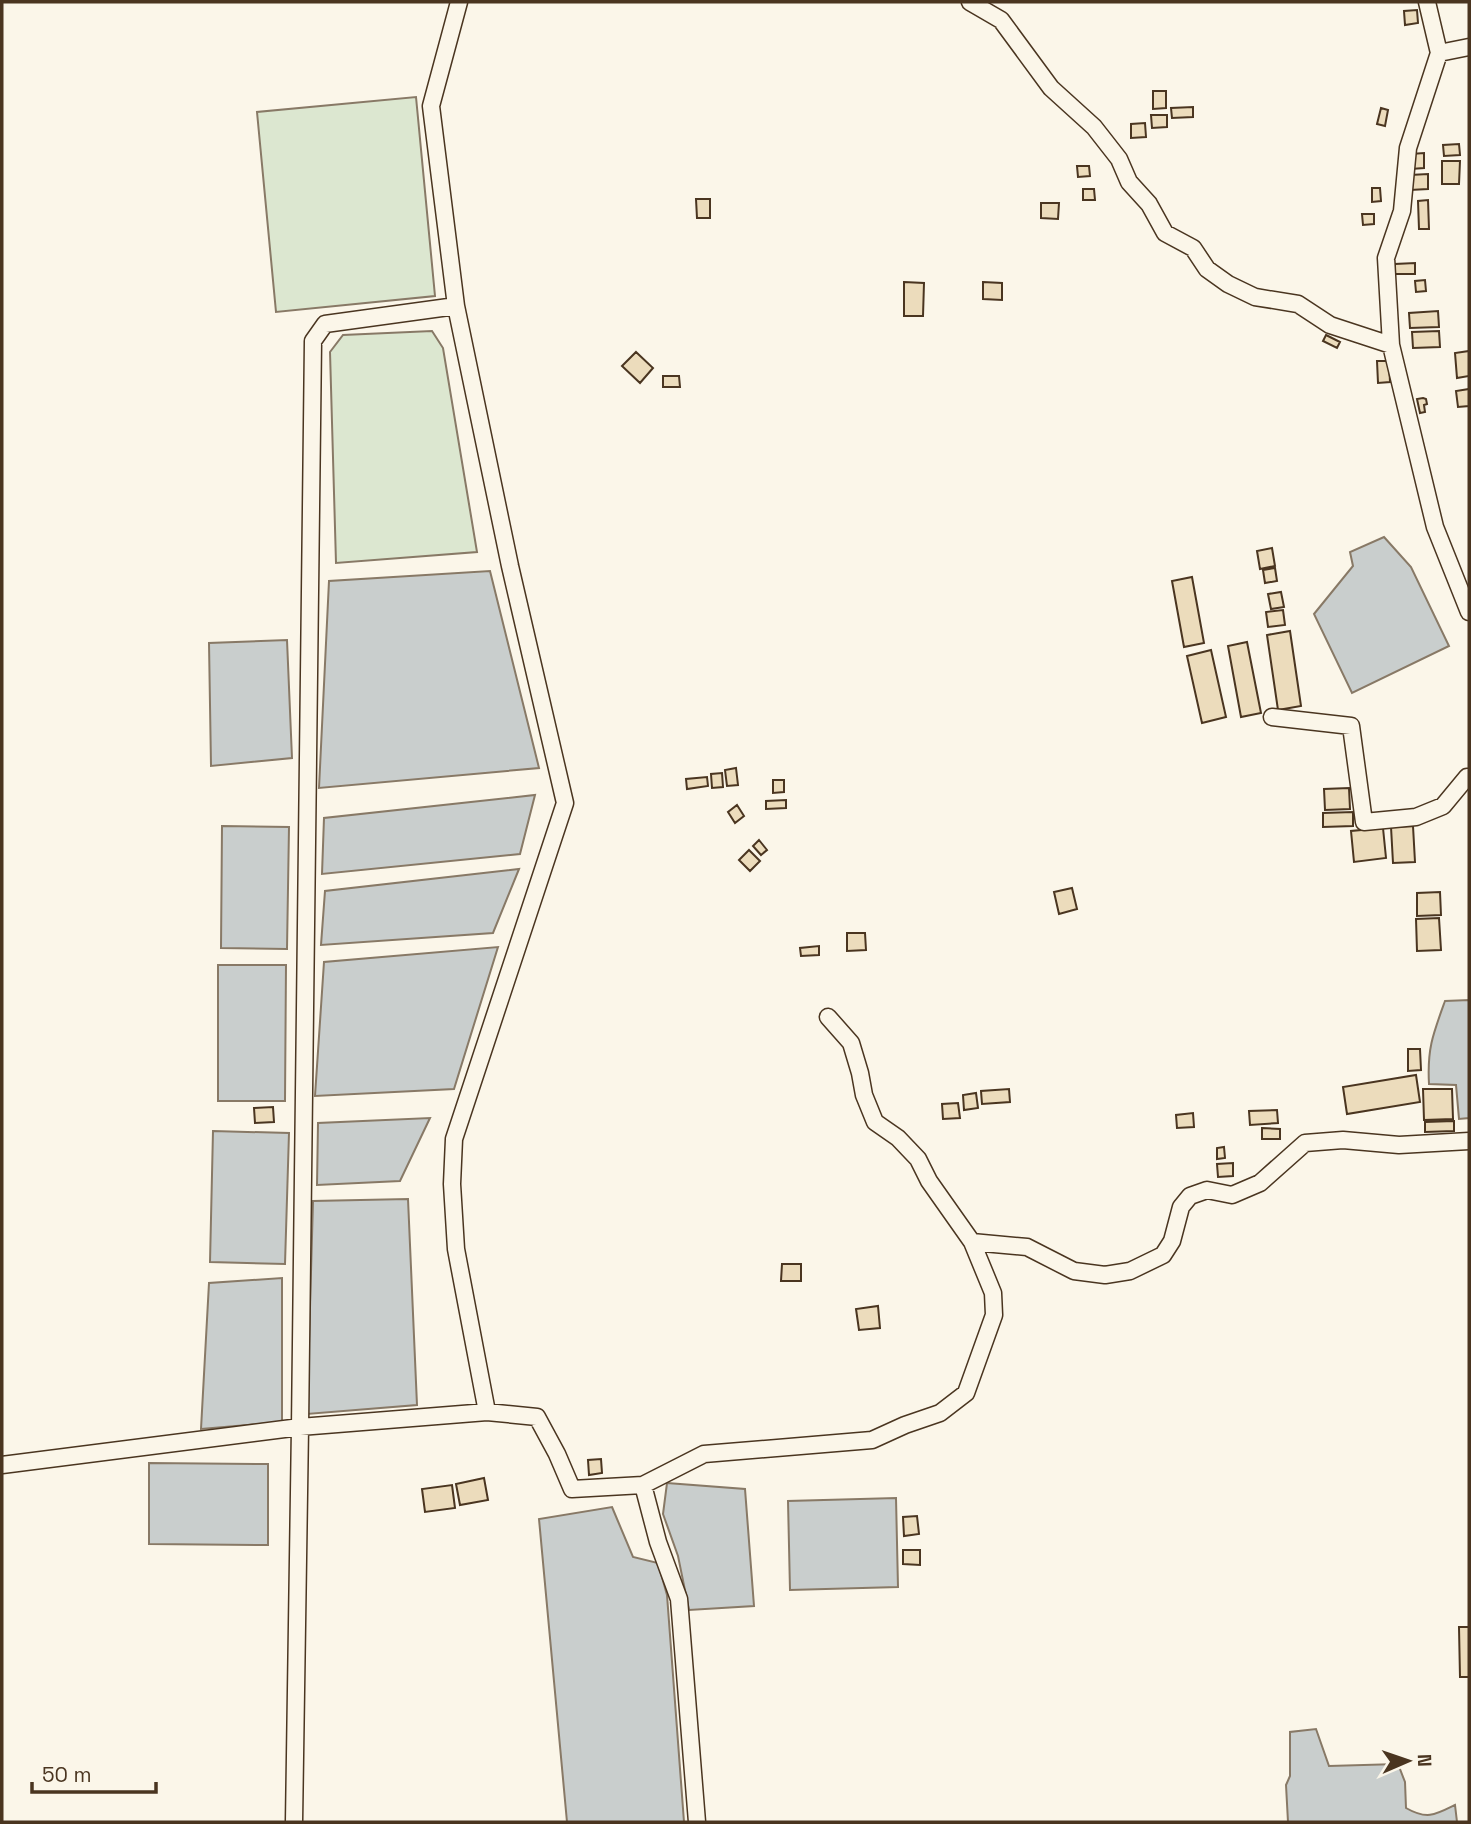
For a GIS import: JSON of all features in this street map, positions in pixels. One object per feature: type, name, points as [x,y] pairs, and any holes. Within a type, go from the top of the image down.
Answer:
[{"type":"street","points":[[459,2],[431,106],[456,306],[510,566],[565,803],[454,1139],[452,1184],[456,1249],[487,1412]]},
{"type":"street","points":[[970,2],[1001,20],[1051,88],[1094,127],[1119,159],[1129,183],[1149,204],[1165,233],[1193,248],[1207,269],[1228,285],[1255,297],[1298,304],[1330,325],[1391,345]]},
{"type":"street","points":[[1427,2],[1439,53],[1408,148],[1402,211],[1386,258],[1391,345],[1434,527],[1469,612]]},
{"type":"street","points":[[1439,53],[1469,47]]},
{"type":"street","points":[[294,1822],[313,341],[325,324],[456,306]]},
{"type":"street","points":[[1272,717],[1351,726],[1364,822],[1416,817],[1434,810],[1443,806],[1469,776]]},
{"type":"street","points":[[2,1465],[300,1427],[487,1412],[537,1418],[572,1489],[643,1485],[704,1454],[873,1440],[940,1413],[966,1393],[994,1315],[993,1293],[972,1242],[929,1181],[918,1159],[898,1138],[875,1122],[864,1095],[851,1043],[828,1017]]},
{"type":"street","points":[[972,1242],[1027,1247],[1074,1271],[1105,1275],[1130,1271],[1163,1255],[1172,1241],[1181,1207],[1190,1196],[1207,1190],[1232,1195],[1260,1183],[1305,1143],[1343,1140],[1399,1145],[1469,1140]]},
{"type":"street","points":[[643,1485],[658,1542],[679,1599],[697,1822]]},
{"type":"green space","points":[[416,97],[435,296],[276,312],[257,112]]},
{"type":"green space","points":[[432,331],[443,348],[477,552],[336,563],[330,352],[343,335]]},
{"type":"shaded area","points":[[1384,537],[1411,567],[1449,646],[1352,693],[1314,614],[1353,566],[1350,552]]},
{"type":"shaded area","points":[[490,571],[539,768],[319,788],[329,581]]},
{"type":"shaded area","points":[[287,640],[292,758],[211,766],[209,643]]},
{"type":"shaded area","points":[[535,795],[520,854],[322,874],[324,818]]},
{"type":"shaded area","points":[[222,826],[289,827],[287,949],[221,948]]},
{"type":"shaded area","points":[[519,869],[493,933],[321,945],[325,891]]},
{"type":"shaded area","points":[[498,947],[454,1089],[315,1096],[324,962]]},
{"type":"shaded area","points":[[218,965],[286,965],[285,1101],[218,1101]]},
{"type":"shaded area","points":[[1469,1000],[1469,1118],[1459,1119],[1456,1085],[1429,1084],[1429,1061],[1434,1033],[1445,1001]]},
{"type":"shaded area","points":[[430,1118],[400,1181],[317,1185],[318,1123]]},
{"type":"shaded area","points":[[213,1131],[289,1133],[285,1264],[210,1262]]},
{"type":"shaded area","points":[[408,1199],[417,1405],[307,1414],[313,1201]]},
{"type":"shaded area","points":[[282,1278],[282,1422],[201,1429],[209,1283]]},
{"type":"shaded area","points":[[149,1463],[268,1464],[268,1545],[149,1544]]},
{"type":"shaded area","points":[[667,1483],[745,1489],[754,1606],[689,1610],[678,1556],[663,1514]]},
{"type":"shaded area","points":[[896,1498],[898,1587],[790,1590],[788,1501]]},
{"type":"shaded area","points":[[612,1507],[633,1557],[658,1563],[667,1595],[684,1822],[567,1822],[539,1519]]},
{"type":"shaded area","points":[[1316,1729],[1329,1766],[1398,1764],[1405,1782],[1406,1808],[1431,1815],[1455,1805],[1457,1822],[1288,1822],[1286,1785],[1290,1776],[1290,1732]]},
{"type":"building","points":[[1417,10],[1418,23],[1405,25],[1404,11]]},
{"type":"building","points":[[1153,91],[1166,91],[1166,108],[1153,109]]},
{"type":"building","points":[[1193,107],[1193,117],[1172,118],[1171,108]]},
{"type":"building","points":[[1381,108],[1388,110],[1385,126],[1377,124]]},
{"type":"building","points":[[1151,115],[1167,115],[1167,127],[1152,128]]},
{"type":"building","points":[[1145,123],[1146,137],[1131,138],[1131,124]]},
{"type":"building","points":[[1459,144],[1460,155],[1444,156],[1443,145]]},
{"type":"building","points":[[1424,153],[1424,168],[1411,169],[1411,154]]},
{"type":"building","points":[[1442,161],[1460,161],[1459,184],[1442,184]]},
{"type":"building","points":[[1077,166],[1089,166],[1090,176],[1078,177]]},
{"type":"building","points":[[1428,174],[1428,189],[1410,190],[1410,175]]},
{"type":"building","points":[[1372,188],[1380,188],[1381,201],[1372,202]]},
{"type":"building","points":[[1083,189],[1094,189],[1095,200],[1083,200]]},
{"type":"building","points":[[696,199],[710,199],[710,218],[697,218]]},
{"type":"building","points":[[1428,200],[1429,229],[1419,229],[1418,201]]},
{"type":"building","points":[[1041,203],[1059,203],[1058,219],[1041,218]]},
{"type":"building","points":[[1362,214],[1374,214],[1374,224],[1363,225]]},
{"type":"building","points":[[1415,263],[1415,274],[1395,274],[1395,264]]},
{"type":"building","points":[[1425,280],[1426,291],[1416,292],[1415,281]]},
{"type":"building","points":[[904,282],[924,283],[923,316],[904,316]]},
{"type":"building","points":[[983,282],[1002,283],[1002,300],[983,299]]},
{"type":"building","points":[[1438,311],[1439,327],[1410,328],[1409,313]]},
{"type":"building","points":[[1439,331],[1440,347],[1413,348],[1412,332]]},
{"type":"building","points":[[1326,335],[1340,342],[1337,348],[1323,341]]},
{"type":"building","points":[[1469,351],[1469,376],[1457,378],[1455,353]]},
{"type":"building","points":[[636,352],[653,368],[640,383],[622,366]]},
{"type":"building","points":[[1377,361],[1389,361],[1390,382],[1378,383]]},
{"type":"building","points":[[663,376],[679,376],[680,387],[663,387]]},
{"type":"building","points":[[1469,389],[1469,406],[1458,407],[1456,391]]},
{"type":"building","points":[[1423,398],[1427,404],[1424,405],[1425,412],[1420,413],[1417,399]]},
{"type":"building","points":[[1272,548],[1275,566],[1260,569],[1257,551]]},
{"type":"building","points":[[1275,568],[1277,581],[1265,583],[1263,570]]},
{"type":"building","points":[[1192,577],[1204,643],[1184,647],[1172,581]]},
{"type":"building","points":[[1281,592],[1284,607],[1271,609],[1268,594]]},
{"type":"building","points":[[1283,610],[1285,625],[1268,627],[1266,612]]},
{"type":"building","points":[[1290,631],[1301,706],[1278,710],[1267,635]]},
{"type":"building","points":[[1247,642],[1261,713],[1241,717],[1228,646]]},
{"type":"building","points":[[1211,650],[1226,717],[1202,723],[1187,656]]},
{"type":"building","points":[[736,768],[738,785],[727,786],[725,770]]},
{"type":"building","points":[[722,773],[723,787],[712,788],[711,774]]},
{"type":"building","points":[[707,777],[708,786],[687,789],[686,779]]},
{"type":"building","points":[[773,780],[784,780],[784,792],[773,793]]},
{"type":"building","points":[[1349,788],[1350,809],[1325,810],[1324,789]]},
{"type":"building","points":[[786,800],[786,808],[766,809],[766,801]]},
{"type":"building","points":[[737,805],[744,816],[735,823],[728,812]]},
{"type":"building","points":[[1353,812],[1353,826],[1323,827],[1323,813]]},
{"type":"building","points":[[1413,826],[1415,862],[1393,863],[1391,827]]},
{"type":"building","points":[[1383,828],[1386,858],[1354,862],[1351,831]]},
{"type":"building","points":[[759,840],[767,850],[761,855],[753,846]]},
{"type":"building","points":[[749,850],[760,861],[750,871],[739,860]]},
{"type":"building","points":[[1072,888],[1077,909],[1059,914],[1054,892]]},
{"type":"building","points":[[1440,892],[1441,915],[1417,916],[1417,893]]},
{"type":"building","points":[[1439,918],[1441,950],[1417,951],[1416,919]]},
{"type":"building","points":[[847,933],[865,933],[866,950],[847,951]]},
{"type":"building","points":[[819,946],[819,955],[801,956],[800,948]]},
{"type":"building","points":[[1408,1049],[1420,1049],[1421,1070],[1408,1071]]},
{"type":"building","points":[[1416,1075],[1420,1102],[1347,1114],[1343,1087]]},
{"type":"building","points":[[1009,1089],[1010,1102],[982,1104],[981,1091]]},
{"type":"building","points":[[1423,1089],[1452,1089],[1453,1119],[1424,1120]]},
{"type":"building","points":[[976,1093],[978,1108],[964,1110],[963,1095]]},
{"type":"building","points":[[958,1103],[960,1118],[943,1119],[942,1104]]},
{"type":"building","points":[[273,1107],[274,1122],[255,1123],[254,1108]]},
{"type":"building","points":[[1277,1110],[1278,1123],[1250,1125],[1249,1111]]},
{"type":"building","points":[[1193,1113],[1194,1127],[1177,1128],[1176,1115]]},
{"type":"building","points":[[1454,1121],[1454,1131],[1425,1132],[1425,1122]]},
{"type":"building","points":[[1262,1128],[1280,1129],[1280,1139],[1262,1139]]},
{"type":"building","points":[[1224,1147],[1225,1158],[1217,1159],[1217,1148]]},
{"type":"building","points":[[1233,1163],[1233,1176],[1218,1177],[1217,1164]]},
{"type":"building","points":[[782,1264],[801,1264],[801,1281],[781,1281]]},
{"type":"building","points":[[878,1306],[880,1328],[859,1330],[856,1309]]},
{"type":"building","points":[[601,1459],[602,1473],[589,1475],[588,1460]]},
{"type":"building","points":[[484,1478],[488,1500],[460,1505],[456,1484]]},
{"type":"building","points":[[452,1485],[455,1508],[425,1512],[422,1489]]},
{"type":"building","points":[[917,1516],[919,1534],[904,1536],[903,1517]]},
{"type":"building","points":[[903,1550],[920,1550],[920,1565],[903,1564]]},
{"type":"building","points":[[1459,1627],[1469,1627],[1469,1677],[1460,1677]]}]
